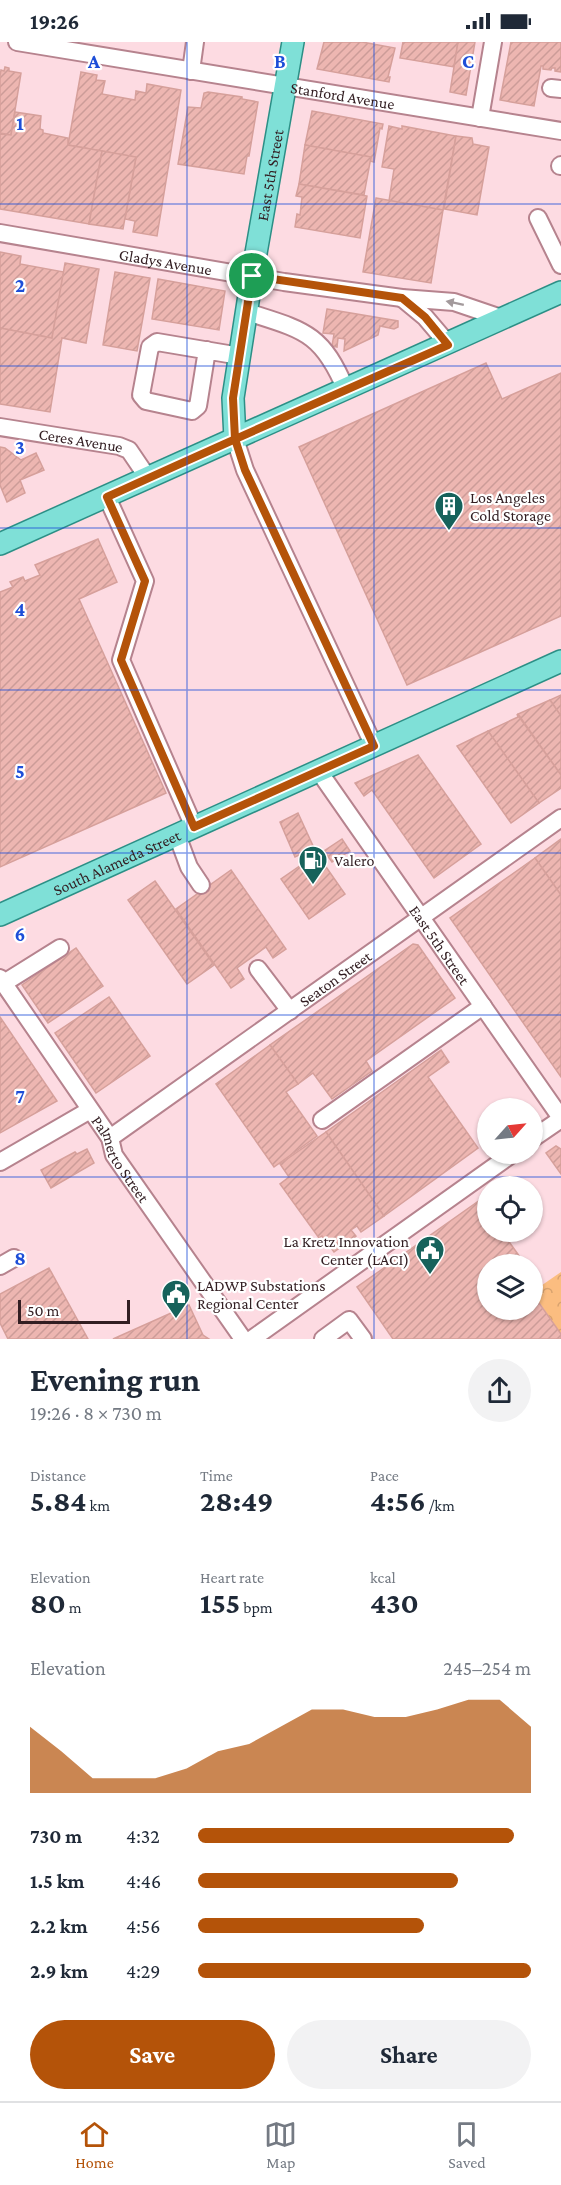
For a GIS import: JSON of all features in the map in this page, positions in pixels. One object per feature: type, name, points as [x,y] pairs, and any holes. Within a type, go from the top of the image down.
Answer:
[{"type":"main road","name":"East 5th Street","points":[[235,439],[233,398],[293,42]]},
{"type":"main road","points":[[0,543],[448,345],[561,292]]},
{"type":"main road","name":"South Alameda Street","points":[[0,915],[561,661]]},
{"type":"street","name":"Stanford Avenue","points":[[17,42],[561,131]]},
{"type":"street","points":[[191,71],[195,42]]},
{"type":"street","points":[[480,118],[493,42]]},
{"type":"street","points":[[538,218],[561,265]]},
{"type":"street","name":"Gladys Avenue","points":[[0,233],[252,276],[402,298],[454,302],[504,319]]},
{"type":"street","points":[[402,298],[425,317],[448,345]]},
{"type":"street","points":[[247,312],[294,328],[312,337],[331,358],[346,390]]},
{"type":"street","points":[[207,350],[198,406],[192,411],[147,401],[141,395],[150,347],[157,342],[207,350],[240,356]]},
{"type":"street","name":"Ceres Avenue","points":[[0,427],[119,446],[129,450],[148,478]]},
{"type":"street","name":"East 5th Street","points":[[235,439],[245,470],[374,746]]},
{"type":"street","points":[[107,497],[145,581],[121,660],[185,831],[189,867],[201,885]]},
{"type":"street","name":"East 5th Street","points":[[318,770],[561,1118]]},
{"type":"street","name":"Seaton Street","points":[[110,1138],[561,818]]},
{"type":"street","points":[[2,980],[60,948]]},
{"type":"street","points":[[258,969],[290,1011]]},
{"type":"street","name":"Palmetto Street","points":[[2,980],[110,1138],[114,1155],[243,1339]]},
{"type":"street","points":[[322,1120],[483,1006]]},
{"type":"street","points":[[0,1162],[90,1110]]},
{"type":"street","points":[[543,1131],[561,1118]]},
{"type":"street","points":[[252,1339],[498,1164]]},
{"type":"street","points":[[323,1339],[349,1320],[363,1339]]},
{"type":"green space","points":[[561,1272],[561,1334],[543,1308],[543,1284]]},
{"type":"building","points":[[324,42],[362,42],[395,48],[388,77],[390,77],[389,82],[317,69]]},
{"type":"building","points":[[403,42],[458,42],[454,67],[400,58]]},
{"type":"building","points":[[458,42],[475,42],[466,95],[450,92]]},
{"type":"building","points":[[511,42],[561,42],[561,72],[555,71],[555,68],[543,69],[541,66],[534,106],[500,100]]},
{"type":"building","points":[[5,67],[9,68],[9,71],[21,73],[11,135],[0,133],[0,76],[1,70],[4,71]]},
{"type":"building","points":[[81,72],[97,75],[96,80],[105,81],[102,94],[135,100],[136,91],[146,93],[147,84],[181,90],[157,236],[133,232],[135,221],[125,219],[136,157],[68,145]]},
{"type":"building","points":[[204,93],[258,102],[244,174],[178,164],[188,107],[201,108]]},
{"type":"building","points":[[312,111],[383,124],[382,129],[380,128],[374,162],[370,161],[371,157],[305,145]]},
{"type":"building","points":[[15,112],[41,116],[40,129],[43,133],[68,138],[68,145],[102,151],[89,224],[0,209],[0,134],[11,135]]},
{"type":"building","points":[[389,126],[402,129],[402,126],[456,136],[443,210],[389,201],[394,169],[382,167]]},
{"type":"building","points":[[456,136],[472,138],[473,144],[489,147],[477,215],[444,209]]},
{"type":"building","points":[[305,145],[371,157],[364,195],[299,184]]},
{"type":"building","points":[[102,151],[136,157],[123,229],[89,224]]},
{"type":"building","points":[[299,184],[367,196],[360,238],[295,227],[297,214],[300,215],[302,197],[296,196]]},
{"type":"building","points":[[376,198],[443,210],[431,283],[363,272]]},
{"type":"building","points":[[0,252],[21,256],[20,264],[64,272],[52,338],[0,328]]},
{"type":"building","points":[[65,263],[99,269],[86,343],[62,338],[50,412],[0,404],[0,328],[52,338]]},
{"type":"building","points":[[115,272],[150,278],[137,351],[103,345]]},
{"type":"building","points":[[158,279],[225,291],[219,330],[152,319]]},
{"type":"building","points":[[327,309],[398,321],[398,327],[394,329],[380,326],[378,335],[344,351],[345,339],[338,338],[337,347],[332,346],[334,334],[323,333]]},
{"type":"building","name":"Los Angeles Cold Storage","points":[[486,363],[502,399],[561,373],[561,616],[407,685],[299,447]]},
{"type":"building","points":[[0,447],[21,460],[36,453],[44,470],[20,480],[25,493],[7,502],[0,485]]},
{"type":"building","points":[[98,539],[117,582],[79,599],[166,793],[0,867],[0,592],[13,587],[10,582],[23,577],[25,581],[40,575],[35,565]]},
{"type":"building","points":[[561,695],[561,716],[550,700]]},
{"type":"building","points":[[550,700],[561,716],[561,775],[518,714]]},
{"type":"building","points":[[517,714],[561,775],[561,788],[539,803],[488,731],[518,717]]},
{"type":"building","points":[[488,731],[539,803],[511,823],[457,746]]},
{"type":"building","points":[[418,755],[481,844],[434,878],[372,790],[364,796],[355,783]]},
{"type":"building","points":[[298,813],[314,848],[295,857],[280,822]]},
{"type":"building","points":[[342,839],[350,851],[332,862],[324,851]]},
{"type":"building","points":[[561,839],[561,895],[535,858]]},
{"type":"building","name":"Valero","points":[[317,854],[345,894],[309,919],[281,879]]},
{"type":"building","points":[[535,858],[561,895],[561,1077],[450,918]]},
{"type":"building","points":[[231,870],[286,949],[273,958],[266,947],[237,968],[244,979],[231,988],[176,909]]},
{"type":"building","points":[[155,881],[214,965],[187,984],[128,900]]},
{"type":"building","points":[[413,944],[418,945],[455,998],[366,1061],[372,1071],[332,1099],[313,1073],[298,1084],[270,1045]]},
{"type":"building","points":[[76,948],[103,986],[48,1023],[22,985]]},
{"type":"building","points":[[109,997],[150,1056],[96,1093],[55,1033]]},
{"type":"building","points":[[0,1017],[57,1101],[0,1133]]},
{"type":"building","points":[[270,1045],[298,1084],[286,1092],[317,1136],[274,1167],[216,1084]]},
{"type":"building","points":[[441,1050],[449,1062],[428,1077],[477,1149],[384,1216],[326,1132]]},
{"type":"building","points":[[326,1132],[384,1216],[361,1232],[357,1226],[351,1230],[356,1236],[334,1252],[322,1236],[319,1238],[280,1184],[289,1177],[280,1164]]},
{"type":"building","points":[[556,1146],[561,1149],[561,1174],[546,1153]]},
{"type":"building","points":[[87,1149],[94,1163],[51,1188],[41,1170],[75,1152],[77,1154]]},
{"type":"building","name":"La Kretz Innovation Center (LACI)","points":[[477,1202],[477,1242],[509,1242],[518,1254],[477,1254],[477,1320],[543,1320],[543,1309],[561,1334],[561,1339],[393,1339],[357,1287]]},
{"type":"building","points":[[49,1268],[88,1339],[8,1339],[0,1323],[0,1294]]},
{"type":"building","name":"LADWP Substations Regional Center","points":[[189,1305],[203,1335],[209,1339],[113,1339]]},
{"type":"place","name":"Los Angeles Cold Storage","points":[[449,532]]},
{"type":"place","name":"Valero","points":[[313,886]]},
{"type":"place","name":"La Kretz Innovation Center (LACI)","points":[[430,1276]]},
{"type":"place","name":"LADWP Substations Regional Center","points":[[176,1320]]},
{"type":"route","points":[[252,276],[233,398],[235,439],[245,470],[374,746],[194,827],[121,660],[145,581],[107,497],[235,439],[448,345],[425,317],[402,298],[252,276]]}]
